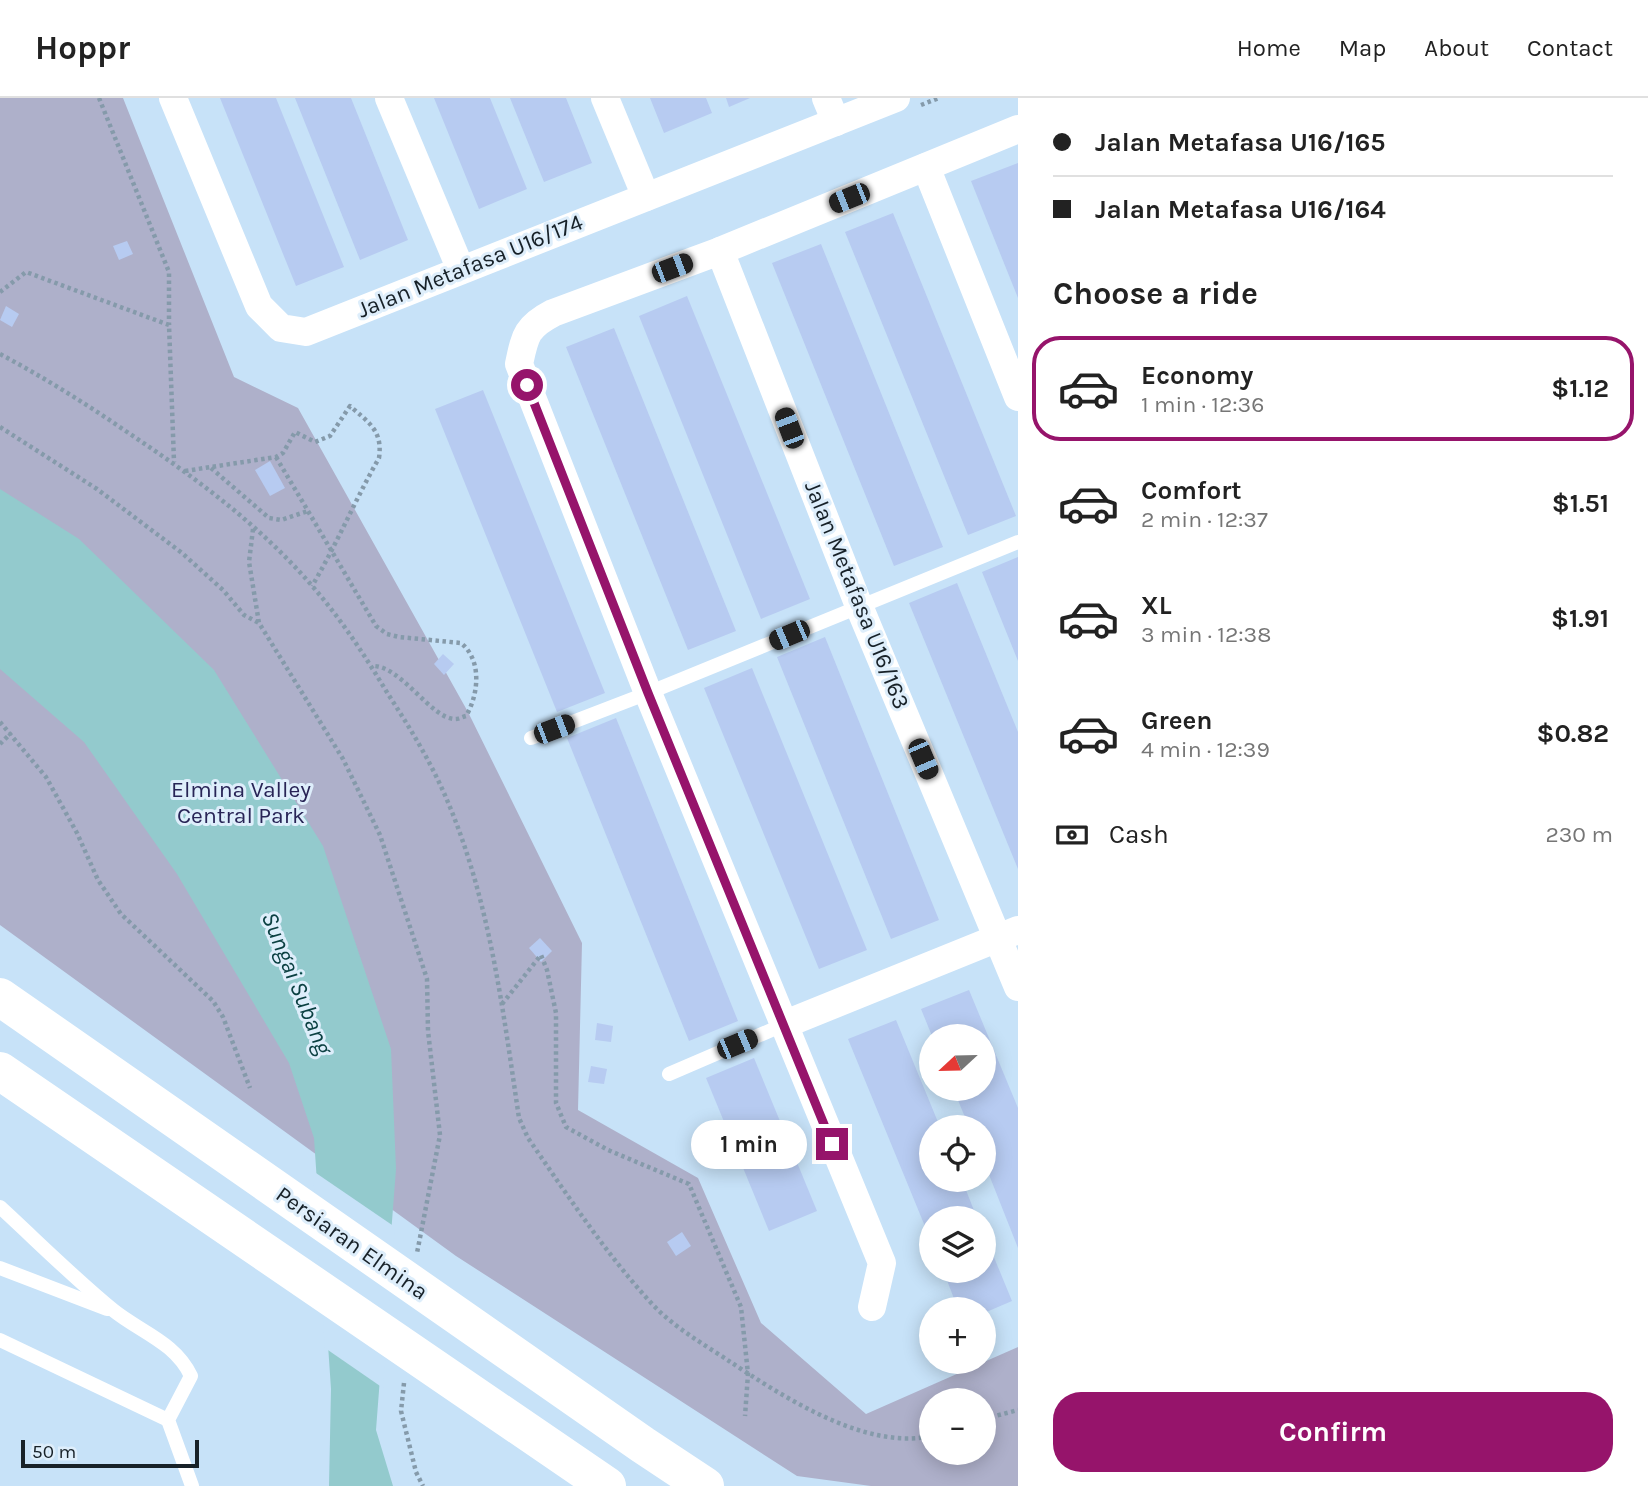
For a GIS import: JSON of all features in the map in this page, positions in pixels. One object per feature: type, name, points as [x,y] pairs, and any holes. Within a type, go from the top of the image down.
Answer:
[{"type":"main road","name":"Persiaran Elmina","points":[[0,997],[705,1486]]},
{"type":"main road","points":[[0,1072],[607,1486]]},
{"type":"street","name":"Jalan Metafasa U16/174","points":[[173,98],[259,306],[281,328],[306,332],[646,197],[831,110],[896,98]]},
{"type":"street","points":[[389,98],[461,270]]},
{"type":"street","points":[[605,98],[646,197]]},
{"type":"street","points":[[872,1307],[881,1263],[648,693],[519,364],[525,336],[536,322],[553,313],[720,251],[1018,129]]},
{"type":"street","points":[[926,167],[1018,397]]},
{"type":"street","name":"Jalan Metafasa U16/163","points":[[720,251],[859,606],[1008,934],[1018,986]]},
{"type":"street","points":[[783,1025],[1008,934]]},
{"type":"lane","points":[[531,738],[1018,542]]},
{"type":"lane","points":[[669,1073],[783,1025]]},
{"type":"lane","points":[[0,1207],[115,1312]]},
{"type":"lane","points":[[0,1268],[115,1312],[161,1340],[185,1363],[191,1376],[168,1420]]},
{"type":"lane","points":[[0,1340],[168,1420],[192,1486]]},
{"type":"path","points":[[99,98],[169,272],[174,463]]},
{"type":"path","points":[[0,292],[26,272],[169,325]]},
{"type":"path","points":[[0,354],[54,383],[174,463],[232,507],[312,586],[359,647],[425,751],[448,801],[474,879],[496,968],[519,1118],[528,1138],[604,1248],[672,1324],[748,1374],[825,1418],[875,1435],[919,1438]]},
{"type":"path","points":[[184,471],[276,457],[283,453],[295,432],[315,442],[330,436],[349,406],[374,428],[380,445],[379,457],[312,586]]},
{"type":"path","points":[[0,427],[63,466],[182,552],[244,615],[260,623]]},
{"type":"path","points":[[276,457],[376,626],[387,634],[461,643],[471,650],[477,679],[471,707],[466,716],[454,719],[442,715],[405,682],[380,666],[371,666]]},
{"type":"path","points":[[211,468],[269,518],[281,520],[308,511]]},
{"type":"path","points":[[254,528],[249,562],[260,623],[343,759],[380,835],[428,979],[428,1031],[440,1135],[415,1265]]},
{"type":"path","points":[[0,722],[46,777],[99,880],[121,915],[213,1001],[223,1017],[250,1088]]},
{"type":"path","points":[[0,744],[11,733]]},
{"type":"path","points":[[502,1005],[541,955],[556,1013],[556,1103],[566,1127],[608,1150],[689,1184],[741,1307],[748,1374],[744,1416]]},
{"type":"path","points":[[405,1371],[401,1411],[416,1472],[423,1486]]},
{"type":"path","points":[[996,1415],[1018,1409]]},
{"type":"green space","name":"Elmina Valley Central Park","points":[[0,98],[123,98],[234,377],[298,408],[468,712],[582,943],[578,1110],[698,1178],[761,1323],[866,1414],[919,1391],[919,1465],[996,1465],[996,1388],[925,1388],[957,1374],[996,1374],[996,1357],[1018,1347],[1018,1486],[871,1486],[797,1476],[456,1256],[0,925]]},
{"type":"water","name":"Sungai Subang","points":[[0,489],[79,539],[214,670],[323,846],[391,1049],[396,1169],[376,1430],[393,1486],[329,1486],[331,1389],[314,1138],[289,1063],[177,874],[84,742],[0,669]]},
{"type":"pier","points":[[313,1171],[395,1227],[383,1388],[325,1348]]},
{"type":"building","points":[[220,98],[276,98],[344,267],[296,286]]},
{"type":"building","points":[[295,98],[351,98],[408,240],[360,260]]},
{"type":"building","points":[[434,98],[490,98],[527,189],[479,209]]},
{"type":"building","points":[[510,98],[566,98],[592,163],[544,182]]},
{"type":"building","points":[[650,98],[706,98],[712,113],[664,133]]},
{"type":"building","points":[[726,98],[750,98],[729,107]]},
{"type":"building","points":[[1018,163],[1018,298],[971,181]]},
{"type":"building","points":[[893,213],[1016,516],[968,535],[845,232]]},
{"type":"building","points":[[127,241],[133,254],[119,260],[113,246]]},
{"type":"building","points":[[821,244],[943,547],[894,566],[772,263]]},
{"type":"building","points":[[687,296],[810,599],[761,619],[639,316]]},
{"type":"building","points":[[6,306],[19,314],[12,327],[0,320]]},
{"type":"building","points":[[614,328],[736,631],[688,650],[566,347]]},
{"type":"building","points":[[483,390],[605,693],[557,712],[435,409]]},
{"type":"building","points":[[270,461],[285,488],[270,496],[255,470]]},
{"type":"building","points":[[1018,557],[1018,661],[982,572]]},
{"type":"building","points":[[957,583],[1018,732],[1018,869],[909,603]]},
{"type":"building","points":[[825,637],[939,920],[891,939],[777,657]]},
{"type":"building","points":[[443,654],[454,664],[444,675],[434,664]]},
{"type":"building","points":[[752,668],[867,950],[819,969],[704,688]]},
{"type":"building","points":[[616,718],[738,1021],[689,1041],[567,738]]},
{"type":"building","points":[[540,938],[552,951],[541,962],[529,948]]},
{"type":"building","points":[[969,990],[983,1024],[927,1024],[921,1009]]},
{"type":"building","points":[[896,1020],[919,1076],[919,1101],[929,1101],[935,1115],[919,1115],[919,1192],[967,1192],[972,1206],[919,1206],[919,1212],[848,1039]]},
{"type":"building","points":[[597,1023],[613,1026],[611,1042],[595,1040]]},
{"type":"building","points":[[996,1055],[1018,1108],[1018,1248],[996,1192],[996,1115],[964,1115],[958,1101],[996,1101]]},
{"type":"building","points":[[754,1058],[817,1211],[769,1231],[706,1078]]},
{"type":"building","points":[[591,1066],[607,1069],[604,1084],[588,1082]]},
{"type":"building","points":[[682,1232],[691,1246],[676,1256],[667,1242]]},
{"type":"building","points":[[996,1262],[1012,1301],[996,1308],[996,1297],[953,1297],[948,1283],[996,1283]]},
{"type":"route","points":[[527,385],[648,693],[832,1144]]}]
